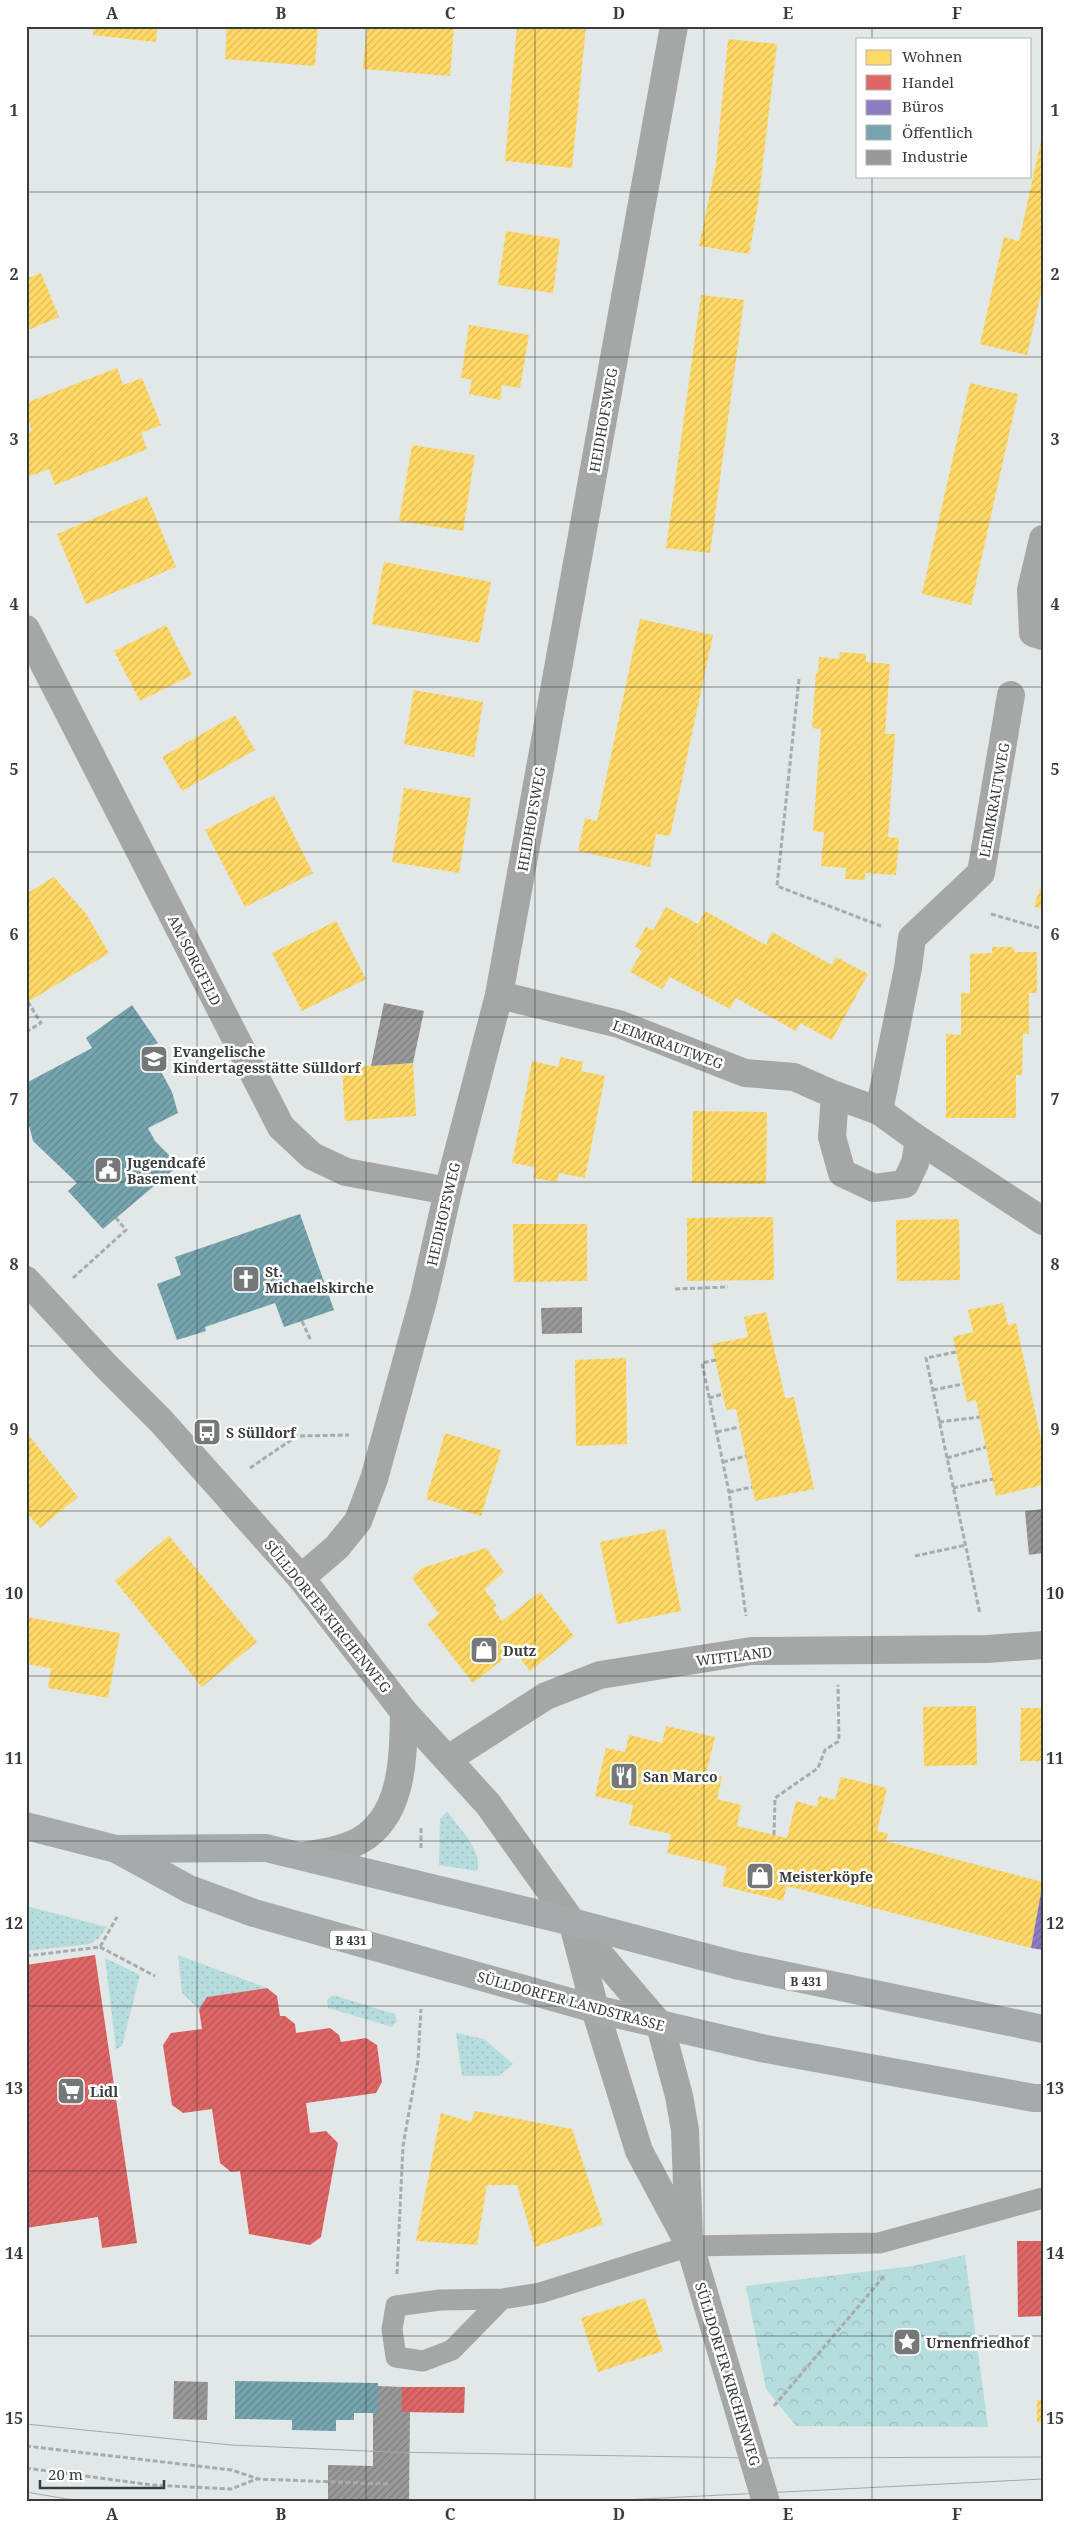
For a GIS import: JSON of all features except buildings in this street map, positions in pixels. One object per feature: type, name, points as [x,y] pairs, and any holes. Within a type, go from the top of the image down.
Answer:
[{"type":"main road","name":"SÜLLDORFER LANDSTRASSE","points":[[26,1826],[116,1849],[189,1889],[254,1913],[595,2009],[766,2049],[1034,2098],[1043,2098]]},
{"type":"main road","name":"SÜLLDORFER LANDSTRASSE","points":[[116,1849],[266,1848],[572,1922],[735,1965],[1043,2029]]},
{"type":"street","name":"HEIDHOFSWEG","points":[[301,1578],[337,1547],[358,1521],[374,1479],[424,1297],[448,1190],[499,995],[674,26]]},
{"type":"street","points":[[1038,634],[1031,590],[1043,540]]},
{"type":"street","name":"AM SORGFELD","points":[[26,629],[281,1127],[312,1156],[346,1172],[448,1190]]},
{"type":"street","name":"LEIMKRAUTWEG","points":[[912,938],[981,873],[1012,695]]},
{"type":"street","points":[[879,1112],[908,968],[912,938]]},
{"type":"street","name":"LEIMKRAUTWEG","points":[[499,995],[619,1024],[745,1073],[794,1077],[879,1112],[1043,1221]]},
{"type":"street","points":[[835,1095],[832,1137],[842,1173],[874,1188],[905,1184],[915,1163],[919,1140]]},
{"type":"street","name":"SÜLLDORFER KIRCHENWEG","points":[[26,1280],[220,1488],[301,1578],[404,1712],[488,1804],[572,1922],[660,2025],[680,2096],[685,2130],[690,2246]]},
{"type":"street","name":"WITTLAND","points":[[448,1759],[546,1696],[600,1675],[751,1652],[988,1649],[1043,1645]]},
{"type":"street","points":[[303,1856],[332,1852],[360,1840],[384,1816],[402,1772],[404,1712]]},
{"type":"street","name":"SÜLLDORFER KIRCHENWEG","points":[[572,1922],[595,2009],[639,2151],[690,2246],[748,2436],[766,2502]]},
{"type":"lane","points":[[502,2299],[452,2350],[423,2361],[396,2357],[392,2329],[396,2306],[440,2300],[502,2299],[540,2293],[690,2246],[879,2243],[1043,2198]]},
{"type":"path","points":[[799,679],[777,886],[912,938]]},
{"type":"path","points":[[948,904],[981,911],[1043,929]]},
{"type":"path","points":[[26,1032],[41,1023],[28,1002]]},
{"type":"path","points":[[48,1303],[126,1230],[116,1218]]},
{"type":"path","points":[[675,1289],[728,1287]]},
{"type":"path","points":[[302,1321],[311,1341]]},
{"type":"path","points":[[956,1352],[926,1358],[988,1649]]},
{"type":"path","points":[[716,1360],[702,1363],[729,1492],[751,1652]]},
{"type":"path","points":[[933,1390],[963,1384]]},
{"type":"path","points":[[709,1398],[723,1394]]},
{"type":"path","points":[[940,1422],[980,1417]]},
{"type":"path","points":[[717,1432],[739,1426]]},
{"type":"path","points":[[220,1488],[297,1436],[387,1433]]},
{"type":"path","points":[[947,1458],[986,1447]]},
{"type":"path","points":[[723,1462],[746,1456]]},
{"type":"path","points":[[953,1488],[993,1479]]},
{"type":"path","points":[[729,1492],[752,1486]]},
{"type":"path","points":[[915,1556],[966,1545]]},
{"type":"path","points":[[774,1835],[776,1798],[818,1768],[824,1750],[839,1741],[838,1650]]},
{"type":"path","points":[[100,1947],[117,1917]]},
{"type":"path","points":[[26,1956],[100,1947],[155,1976]]},
{"type":"path","points":[[396,2306],[403,2146],[418,2061],[421,2009]]},
{"type":"path","points":[[748,2436],[922,2231]]},
{"type":"path","points":[[26,2446],[232,2470],[258,2479],[388,2484]]},
{"type":"path","points":[[26,2468],[152,2485],[231,2489],[258,2479]]},
{"type":"green space","points":[[447,1811],[469,1840],[477,1856],[477,1871],[439,1865],[440,1819]]},
{"type":"green space","points":[[26,1906],[107,1927],[99,1938],[90,1944],[26,1951]]},
{"type":"green space","points":[[178,1955],[267,1988],[207,1997],[199,2009],[182,1993]]},
{"type":"green space","points":[[105,1958],[140,1975],[122,2046],[116,2049]]},
{"type":"green space","points":[[333,1995],[395,2014],[397,2021],[392,2027],[328,2008],[327,2000]]},
{"type":"green space","points":[[456,2033],[484,2039],[513,2064],[499,2076],[462,2076]]},
{"type":"green space","points":[[965,2255],[988,2427],[796,2426],[766,2389],[746,2286],[913,2266]]},
{"type":"tram line","points":[[26,2424],[231,2445],[389,2452],[754,2458],[1043,2457]]},
{"type":"tram line","points":[[582,2502],[1043,2479]]},
{"type":"tram line","points":[[26,2492],[67,2499],[114,2502]]},
{"type":"place","name":"Evangelische Kindertagesstätte Sülldorf","points":[[154,1059]]},
{"type":"place","name":"Jugendcafé Basement","points":[[108,1170]]},
{"type":"place","name":"St. Michaelskirche","points":[[246,1279]]},
{"type":"place","name":"S Sülldorf","points":[[207,1432]]},
{"type":"place","name":"Dutz","points":[[484,1650]]},
{"type":"place","name":"San Marco","points":[[624,1776]]},
{"type":"place","name":"Meisterköpfe","points":[[760,1876]]},
{"type":"place","name":"Lidl","points":[[71,2091]]},
{"type":"place","name":"Urnenfriedhof","points":[[907,2342]]}]
